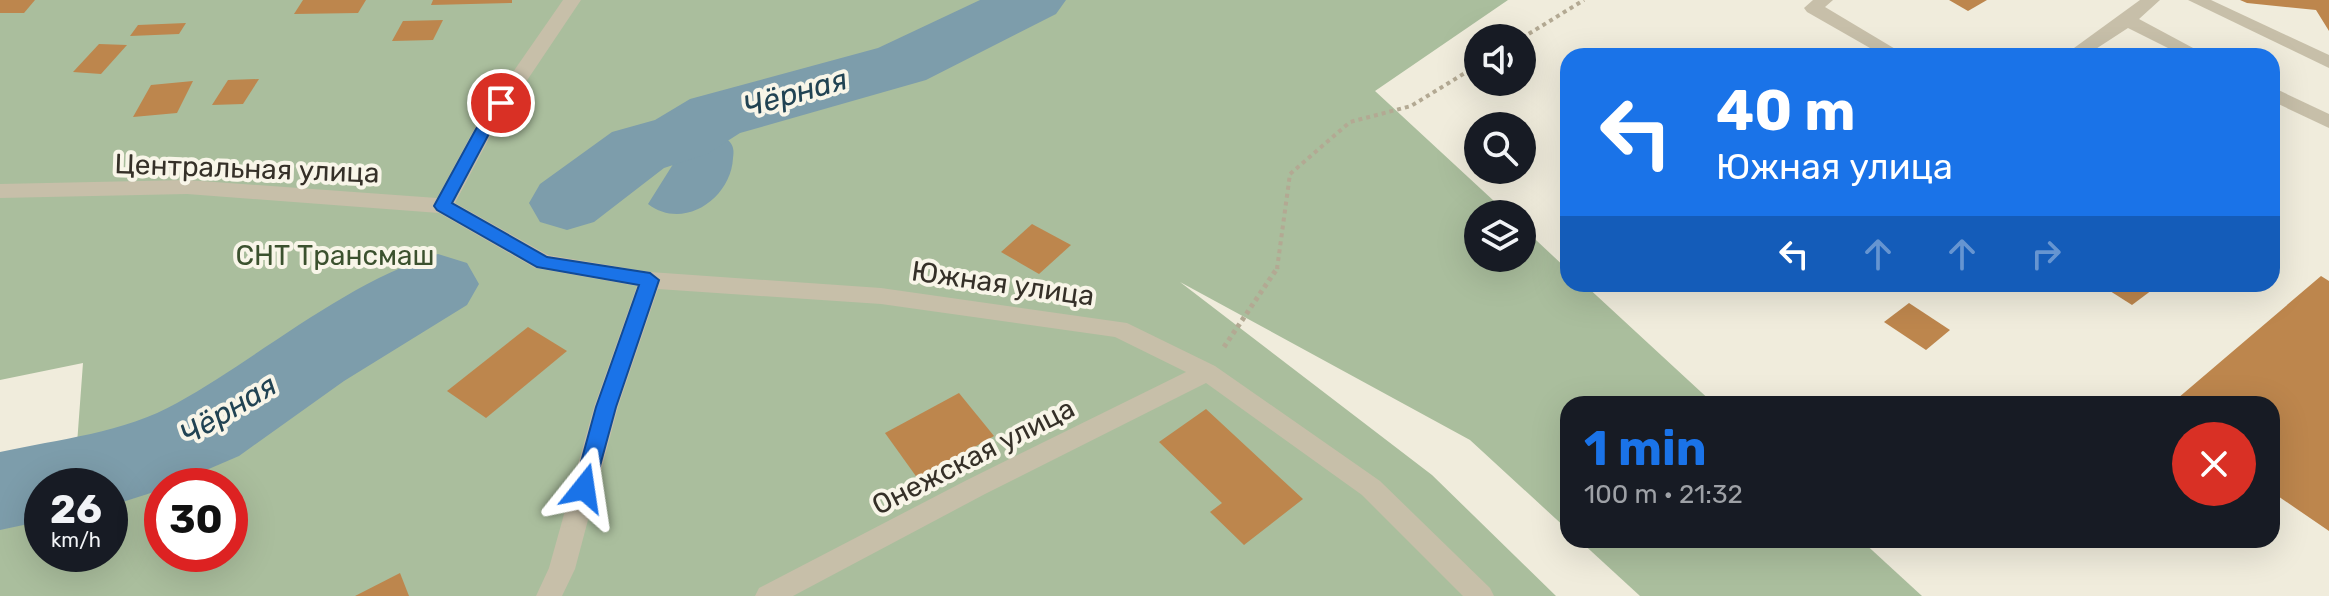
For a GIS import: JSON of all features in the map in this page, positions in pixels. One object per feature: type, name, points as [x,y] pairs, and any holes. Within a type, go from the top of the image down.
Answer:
[{"type":"street","points":[[443,206],[484,129],[572,0]]},
{"type":"street","points":[[1824,0],[1813,8],[1884,48]]},
{"type":"street","points":[[2084,48],[2151,0]]},
{"type":"street","points":[[2197,0],[2329,62]]},
{"type":"street","points":[[2127,20],[2183,48]]},
{"type":"street","points":[[2280,97],[2329,122]]},
{"type":"street","name":"Центральная улица","points":[[0,191],[187,187],[443,206]]},
{"type":"street","name":"Южная улица","points":[[443,206],[543,262],[650,280],[881,296],[1119,329],[1207,372],[1371,488],[1481,596]]},
{"type":"street","points":[[549,596],[562,569],[606,407],[650,280]]},
{"type":"street","name":"Онежская улица","points":[[768,596],[976,487],[1207,372]]},
{"type":"path","points":[[1536,29],[1584,0]]},
{"type":"path","points":[[1207,372],[1277,271],[1290,174],[1350,122],[1411,106],[1464,74]]},
{"type":"green space","name":"СНТ Трансмаш","points":[[0,0],[1508,0],[1473,24],[1464,24],[1464,30],[1375,91],[1464,173],[1464,184],[1476,184],[1493,200],[1464,200],[1464,272],[1536,272],[1536,240],[1560,263],[1560,292],[1593,292],[1705,396],[1560,396],[1560,523],[1470,440],[1180,282],[1432,475],[1556,596],[0,596],[0,465],[77,444],[83,363],[0,380]]},
{"type":"green space","points":[[1588,548],[1870,548],[1922,596],[1640,596]]},
{"type":"water","points":[[707,131],[729,141],[733,147],[730,173],[724,186],[714,198],[690,212],[676,214],[648,204],[692,134]]},
{"type":"building","points":[[0,0],[35,0],[24,13],[0,13]]},
{"type":"building","points":[[303,0],[366,0],[358,13],[294,14]]},
{"type":"building","points":[[433,0],[512,0],[512,3],[431,5]]},
{"type":"building","points":[[1949,0],[1987,0],[1968,11]]},
{"type":"building","points":[[2240,0],[2329,0],[2329,31],[2316,10]]},
{"type":"building","points":[[443,20],[433,40],[392,41],[403,21]]},
{"type":"building","points":[[186,23],[179,34],[130,36],[138,25]]},
{"type":"building","points":[[99,44],[127,45],[101,74],[73,72]]},
{"type":"building","points":[[259,79],[243,104],[212,105],[228,80]]},
{"type":"building","points":[[193,81],[177,113],[133,117],[151,85]]},
{"type":"building","points":[[1032,224],[1071,245],[1039,274],[1001,252]]},
{"type":"building","points":[[2321,276],[2329,281],[2329,531],[2280,497],[2280,396],[2180,396]]},
{"type":"building","points":[[2112,292],[2149,292],[2132,305]]},
{"type":"building","points":[[1909,303],[1950,330],[1926,350],[1884,322]]},
{"type":"building","points":[[528,327],[567,351],[486,418],[447,391]]},
{"type":"building","points":[[959,393],[994,436],[918,479],[885,433]]},
{"type":"building","points":[[1206,409],[1303,499],[1244,545],[1210,512],[1222,503],[1159,442]]},
{"type":"building","points":[[400,573],[409,596],[355,596]]},
{"type":"waterway","name":"Чёрная","points":[[567,203],[638,150],[681,137],[715,116],[902,64],[1033,0]]},
{"type":"waterway","name":"Чёрная","points":[[0,491],[125,464],[207,430],[314,357],[438,284]]},
{"type":"route","points":[[501,103],[443,206],[543,262],[650,280],[606,407],[584,488]]}]
